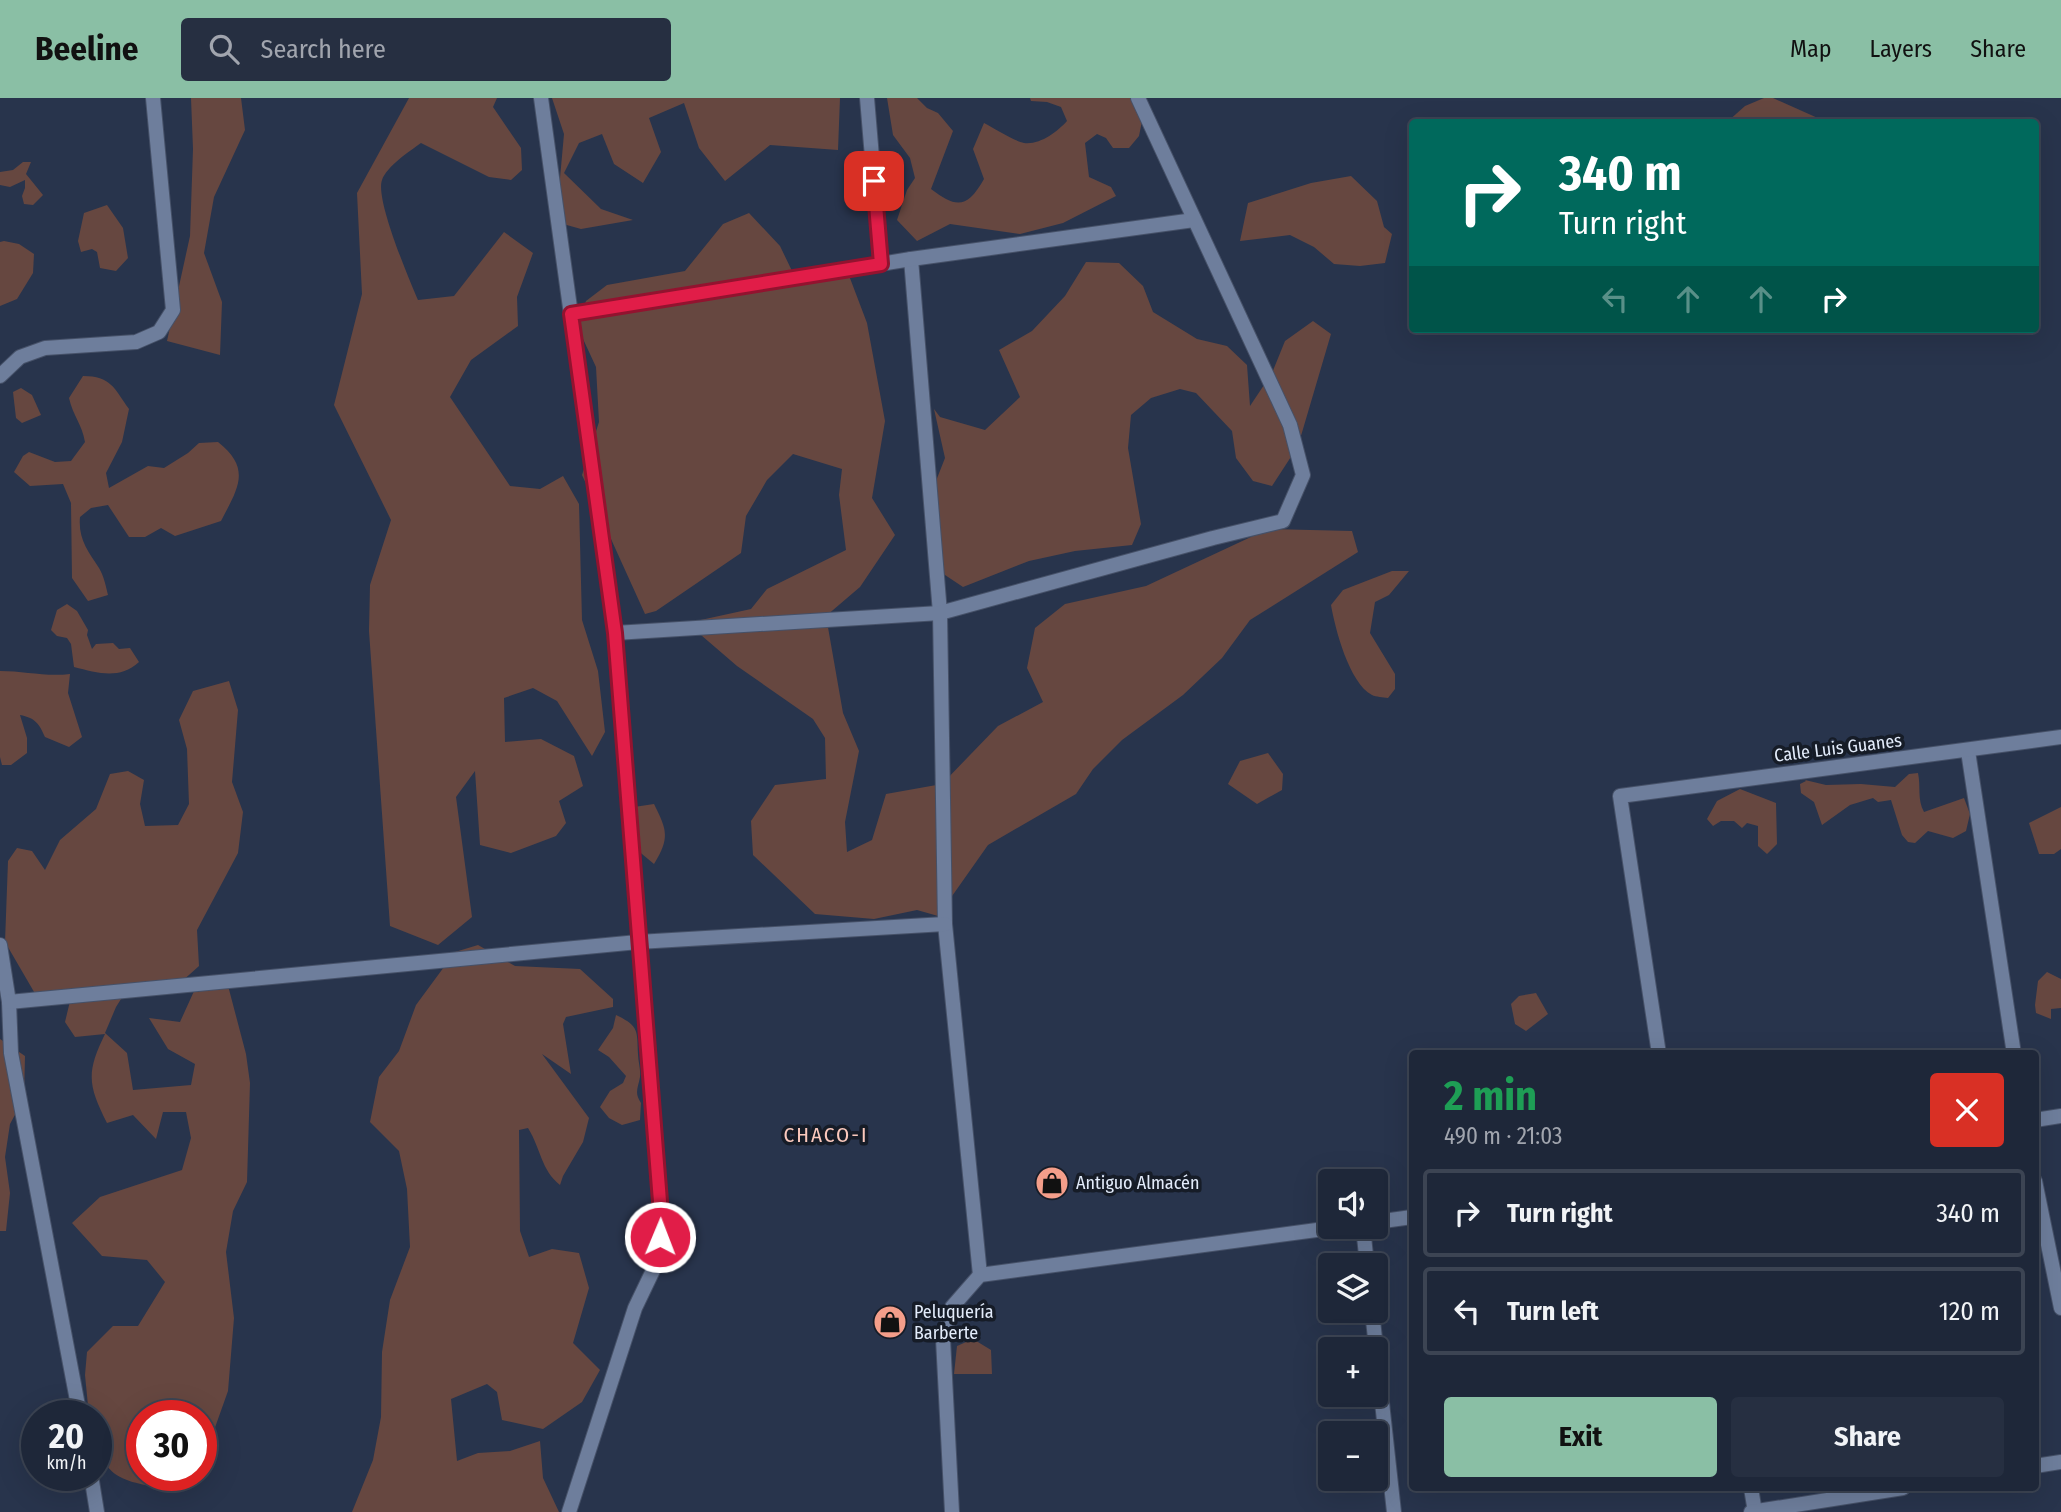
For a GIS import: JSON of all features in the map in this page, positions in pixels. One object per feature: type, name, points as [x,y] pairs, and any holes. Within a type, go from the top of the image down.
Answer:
[{"type":"street","points":[[0,376],[20,358],[45,348],[136,342],[159,332],[173,310],[153,98]]},
{"type":"street","points":[[541,98],[615,633],[661,1214],[659,1260],[635,1308],[569,1512]]},
{"type":"street","points":[[867,98],[881,264]]},
{"type":"street","points":[[615,633],[940,613],[1283,521],[1303,475],[1290,425],[1138,98]]},
{"type":"street","points":[[571,314],[911,259],[1194,220]]},
{"type":"street","points":[[911,259],[940,613],[945,924],[980,1275]]},
{"type":"street","name":"Calle Luis Guanes","points":[[1658,1050],[1620,796],[2061,737]]},
{"type":"street","points":[[1968,751],[2013,1050]]},
{"type":"street","points":[[9,1002],[638,942],[945,924]]},
{"type":"street","points":[[0,945],[9,1002],[11,1052],[77,1400]]},
{"type":"street","points":[[2039,1119],[2061,1116]]},
{"type":"street","points":[[2039,1201],[2061,1308]]},
{"type":"street","points":[[1388,1220],[1409,1217]]},
{"type":"street","points":[[952,1512],[943,1339],[952,1307],[980,1275],[1318,1230]]},
{"type":"street","points":[[1373,1323],[1394,1512]]},
{"type":"street","points":[[2039,1465],[2061,1462]]},
{"type":"street","points":[[94,1491],[97,1512]]},
{"type":"street","points":[[1751,1491],[1754,1512],[1884,1491]]},
{"type":"shaded area","points":[[191,98],[241,98],[245,130],[214,197],[204,253],[222,302],[220,355],[167,341],[190,236],[193,149]]},
{"type":"shaded area","points":[[409,98],[497,98],[493,107],[521,148],[522,170],[511,180],[489,177],[421,143],[399,159],[385,175],[381,190],[383,204],[418,300],[454,296],[504,232],[533,253],[517,297],[518,326],[471,360],[450,397],[510,486],[540,489],[563,476],[579,504],[582,620],[598,671],[605,732],[592,756],[557,701],[533,688],[504,698],[505,742],[541,739],[574,756],[583,786],[559,801],[566,823],[556,836],[511,853],[480,845],[475,771],[456,797],[472,917],[438,945],[390,926],[369,631],[370,585],[391,520],[334,405],[362,294],[357,193]]},
{"type":"shaded area","points":[[552,98],[840,98],[838,150],[770,145],[725,181],[699,148],[684,103],[649,118],[661,152],[643,183],[614,164],[602,134],[579,143],[564,173],[601,209],[633,220],[581,229],[556,222],[564,134]]},
{"type":"shaded area","points":[[887,98],[917,98],[927,108],[938,113],[953,131],[931,189],[954,202],[972,196],[984,179],[973,149],[984,123],[1015,140],[1030,143],[1048,137],[1067,121],[1061,107],[1047,102],[1031,101],[1030,98],[1130,98],[1143,116],[1139,136],[1129,148],[1113,148],[1106,138],[1097,134],[1085,143],[1089,177],[1111,187],[1116,196],[1063,223],[1020,234],[950,224],[917,241],[897,220],[907,190],[915,178],[910,158],[893,135]]},
{"type":"shaded area","points":[[1764,98],[1773,98],[1820,119],[1730,119],[1745,106]]},
{"type":"shaded area","points":[[23,162],[31,162],[26,174],[43,195],[33,205],[24,204],[22,196],[25,180],[10,187],[0,185],[0,172],[13,170]]},
{"type":"shaded area","points":[[1351,176],[1377,201],[1384,227],[1392,234],[1385,263],[1360,266],[1334,264],[1314,247],[1290,235],[1240,241],[1248,203],[1311,183]]},
{"type":"shaded area","points":[[107,205],[123,228],[128,258],[116,271],[100,268],[97,252],[92,249],[81,252],[78,241],[84,213]]},
{"type":"shaded area","points":[[749,213],[780,246],[793,273],[845,265],[867,323],[885,421],[872,498],[895,535],[860,587],[826,616],[843,713],[859,751],[845,822],[847,852],[872,840],[886,794],[942,784],[998,726],[1043,702],[1027,668],[1035,628],[1065,604],[1146,586],[1268,529],[1352,531],[1358,552],[1250,620],[1222,658],[1183,695],[1122,740],[1093,769],[1076,794],[988,845],[938,916],[917,910],[874,919],[815,914],[753,855],[751,821],[775,785],[826,779],[825,738],[813,719],[737,666],[687,623],[751,609],[767,589],[846,550],[839,495],[842,469],[793,454],[767,480],[746,516],[741,553],[656,611],[645,614],[582,475],[599,422],[596,367],[577,326],[586,301],[607,285],[685,271],[723,224]]},
{"type":"shaded area","points":[[0,242],[19,244],[34,254],[33,273],[17,299],[0,306]]},
{"type":"shaded area","points":[[1086,262],[1119,263],[1143,286],[1153,312],[1197,339],[1227,346],[1247,365],[1250,406],[1272,373],[1285,341],[1313,321],[1331,334],[1298,446],[1272,486],[1253,481],[1236,458],[1232,431],[1196,393],[1180,389],[1151,398],[1131,415],[1128,448],[1141,524],[1132,545],[1075,551],[1029,561],[963,587],[939,571],[934,486],[945,458],[934,409],[940,417],[985,430],[1020,397],[999,350],[1032,331],[1065,296]]},
{"type":"shaded area","points":[[83,376],[106,381],[129,409],[122,442],[106,473],[109,488],[148,466],[164,468],[199,443],[218,442],[235,461],[239,479],[221,521],[175,536],[161,528],[145,537],[129,537],[108,505],[91,508],[80,517],[81,532],[102,574],[108,595],[88,601],[72,578],[71,503],[63,484],[30,486],[14,472],[23,456],[29,452],[55,462],[71,461],[85,442],[69,398]]},
{"type":"shaded area","points":[[21,388],[32,395],[41,415],[22,423],[16,418],[13,392]]},
{"type":"shaded area","points":[[1392,571],[1409,571],[1389,595],[1375,602],[1370,633],[1395,674],[1395,689],[1388,698],[1372,695],[1356,679],[1340,640],[1331,605],[1343,590]]},
{"type":"shaded area","points":[[67,604],[77,611],[88,630],[92,649],[96,644],[113,643],[119,649],[130,648],[139,662],[124,671],[108,674],[74,667],[71,644],[67,638],[57,636],[51,630],[57,610]]},
{"type":"shaded area","points":[[0,671],[70,674],[68,693],[82,737],[69,747],[45,737],[36,722],[20,715],[27,738],[27,753],[11,765],[2,765]]},
{"type":"shaded area","points":[[229,681],[238,710],[232,782],[243,812],[238,853],[197,930],[199,966],[180,983],[128,988],[105,1033],[127,1053],[133,1090],[191,1085],[195,1064],[168,1049],[149,1018],[180,1022],[195,989],[226,978],[246,1054],[250,1083],[247,1182],[233,1211],[226,1252],[234,1318],[228,1391],[217,1422],[217,1400],[126,1400],[126,1480],[112,1471],[112,1400],[87,1400],[85,1375],[87,1352],[113,1326],[138,1326],[165,1282],[147,1260],[102,1256],[72,1223],[100,1197],[182,1170],[191,1138],[186,1112],[163,1112],[156,1139],[133,1115],[107,1123],[96,1099],[92,1079],[92,1069],[105,1034],[75,1037],[65,1022],[71,997],[37,997],[5,942],[8,861],[17,848],[32,851],[45,870],[60,840],[96,809],[110,774],[128,771],[144,780],[140,804],[145,826],[178,825],[189,804],[187,749],[179,720],[193,691]]},
{"type":"shaded area","points":[[1268,753],[1283,774],[1282,790],[1257,804],[1228,784],[1240,761]]},
{"type":"shaded area","points":[[1918,773],[1924,812],[1964,798],[1970,814],[1966,831],[1953,838],[1928,831],[1915,843],[1908,842],[1902,835],[1891,800],[1878,802],[1873,798],[1850,805],[1822,825],[1814,802],[1801,793],[1800,784],[1805,780],[1826,785],[1895,787],[1909,774]]},
{"type":"shaded area","points":[[1740,789],[1776,803],[1777,844],[1767,854],[1758,846],[1758,826],[1747,823],[1742,828],[1734,821],[1721,821],[1713,826],[1707,819],[1717,801]]},
{"type":"shaded area","points":[[654,804],[665,834],[663,847],[654,864],[636,849],[634,807]]},
{"type":"shaded area","points":[[2061,807],[2061,849],[2054,854],[2039,854],[2029,823]]},
{"type":"shaded area","points":[[478,945],[515,966],[580,969],[613,999],[613,1007],[566,1017],[563,1024],[571,1074],[542,1054],[589,1118],[583,1142],[560,1185],[545,1166],[528,1128],[519,1130],[520,1231],[529,1257],[552,1249],[579,1253],[589,1288],[573,1343],[600,1370],[582,1402],[543,1429],[502,1420],[497,1392],[487,1384],[451,1399],[457,1461],[478,1453],[510,1451],[540,1441],[543,1478],[559,1512],[352,1512],[373,1460],[381,1417],[382,1352],[390,1300],[410,1247],[407,1189],[399,1151],[370,1122],[379,1077],[399,1051],[416,1005],[455,952]]},
{"type":"shaded area","points":[[2047,972],[2061,979],[2061,1008],[2051,1009],[2051,1019],[2036,1013],[2035,1005],[2038,981]]},
{"type":"shaded area","points":[[1536,993],[1548,1014],[1526,1031],[1515,1024],[1511,1004],[1519,996]]},
{"type":"shaded area","points":[[616,1015],[629,1022],[635,1030],[640,1071],[637,1093],[641,1103],[640,1120],[622,1125],[609,1118],[600,1107],[610,1091],[623,1083],[626,1076],[609,1057],[598,1050],[613,1028]]},
{"type":"shaded area","points":[[0,1039],[25,1056],[24,1098],[10,1124],[5,1157],[10,1193],[6,1231],[0,1231]]},
{"type":"shaded area","points":[[973,1339],[991,1350],[992,1374],[954,1374],[957,1346]]},
{"type":"place","name":"Antiguo Almacén","points":[[1052,1183]]},
{"type":"place","name":"Peluquería Barberte","points":[[890,1322]]},
{"type":"district","name":"CHACO-I","points":[[826,1135]]},
{"type":"route","points":[[660,1237],[661,1214],[615,633],[571,314],[881,264],[874,181]]}]
